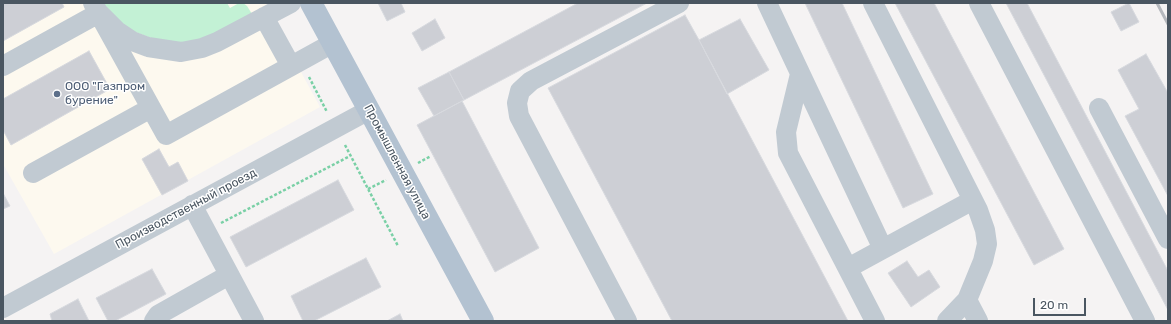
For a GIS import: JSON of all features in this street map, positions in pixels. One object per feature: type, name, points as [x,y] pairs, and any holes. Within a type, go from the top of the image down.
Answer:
[{"type":"main road","name":"Промышленная улица","points":[[311,3],[483,321]]},
{"type":"street","points":[[96,8],[118,31],[132,41],[148,47],[181,52],[202,48],[217,42],[291,3]]},
{"type":"street","points":[[628,321],[518,116],[517,103],[520,90],[531,81],[679,3]]},
{"type":"street","points":[[767,3],[883,249]]},
{"type":"street","points":[[873,3],[978,210],[985,230],[987,244],[983,261],[967,300],[947,321]]},
{"type":"street","points":[[979,3],[1145,321]]},
{"type":"street","points":[[3,66],[96,8]]},
{"type":"street","points":[[96,8],[166,135],[333,44]]},
{"type":"street","points":[[264,17],[296,64]]},
{"type":"street","points":[[800,74],[786,132],[788,153],[875,321]]},
{"type":"street","points":[[33,173],[151,108]]},
{"type":"street","points":[[1099,108],[1168,239]]},
{"type":"street","name":"Производственный проезд","points":[[3,308],[369,110]]},
{"type":"street","points":[[848,268],[973,200]]},
{"type":"street","points":[[192,205],[254,321]]},
{"type":"street","points":[[154,321],[158,315],[229,275]]},
{"type":"street","points":[[967,300],[978,321]]},
{"type":"path","points":[[296,64],[336,128],[398,246]]},
{"type":"path","points":[[206,231],[350,156]]},
{"type":"shaded area","name":"ООО \"Газпром бурение\"","points":[[3,3],[267,3],[292,49],[301,72],[320,107],[54,254],[3,164]]},
{"type":"green space","points":[[103,3],[227,3],[230,8],[239,3],[243,3],[252,14],[215,37],[172,46],[117,25]]},
{"type":"building","points":[[3,3],[62,3],[64,7],[3,41]]},
{"type":"building","points":[[378,3],[401,3],[405,12],[387,21]]},
{"type":"building","points":[[578,3],[647,3],[464,100],[449,72]]},
{"type":"building","points":[[805,3],[842,3],[933,194],[903,208]]},
{"type":"building","points":[[895,3],[934,3],[1064,249],[1034,265]]},
{"type":"building","points":[[1006,3],[1027,3],[1168,271],[1168,310]]},
{"type":"building","points":[[1129,3],[1139,22],[1121,31],[1111,12]]},
{"type":"building","points":[[685,15],[848,321],[672,321],[548,88]]},
{"type":"building","points":[[435,19],[445,38],[422,51],[412,33]]},
{"type":"building","points":[[740,19],[769,70],[727,94],[699,40]]},
{"type":"building","name":"ООО \"Газпром бурение\"","points":[[89,51],[110,89],[11,145],[3,130],[3,99]]},
{"type":"building","points":[[1146,54],[1168,93],[1168,196],[1125,116],[1139,109],[1118,70]]},
{"type":"building","points":[[449,72],[464,100],[434,116],[418,88]]},
{"type":"building","points":[[462,101],[539,248],[495,272],[417,125]]},
{"type":"building","points":[[159,149],[169,167],[178,162],[188,181],[162,195],[142,159]]},
{"type":"building","points":[[338,180],[354,210],[246,267],[230,237]]},
{"type":"building","points":[[3,193],[10,206],[3,209]]},
{"type":"building","points":[[366,258],[381,287],[314,321],[303,321],[291,296]]},
{"type":"building","points":[[907,261],[918,277],[929,270],[940,287],[911,307],[888,273]]},
{"type":"building","points":[[152,269],[166,294],[115,321],[108,321],[96,298]]},
{"type":"building","points":[[78,299],[89,321],[52,321],[50,314]]},
{"type":"building","points":[[400,314],[403,321],[387,321]]},
{"type":"railway","points":[[1157,3],[1168,24]]},
{"type":"place","name":"ООО \"Газпром бурение\"","points":[[57,94]]}]
